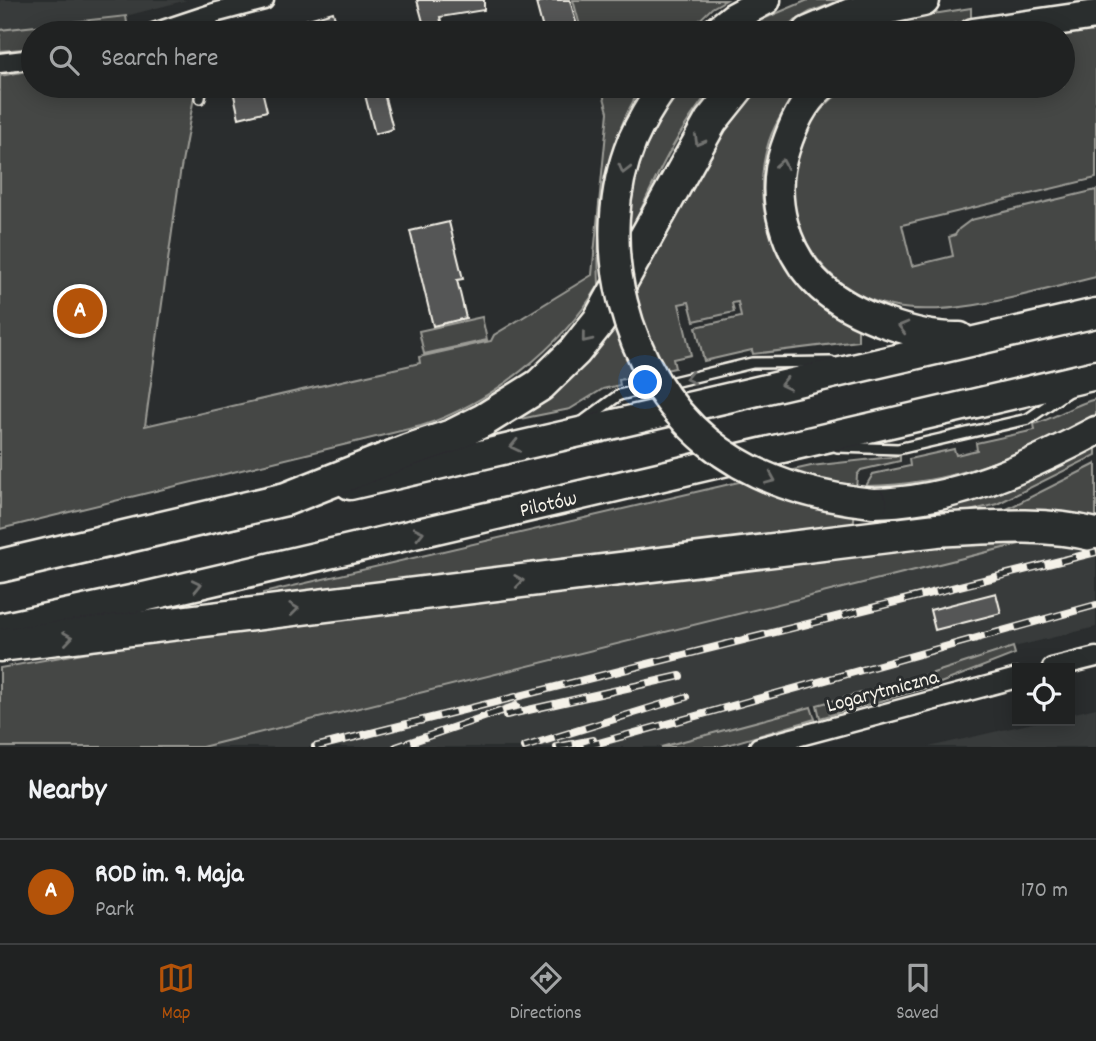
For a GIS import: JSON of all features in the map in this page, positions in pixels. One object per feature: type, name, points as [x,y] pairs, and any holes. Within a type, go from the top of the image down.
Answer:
[{"type":"highway","points":[[837,21],[851,15],[923,0]]},
{"type":"highway","points":[[0,566],[286,499],[452,436],[484,420],[540,385],[575,351],[599,321],[711,121],[729,98]]},
{"type":"highway","points":[[0,645],[937,530],[1054,527],[1096,535]]},
{"type":"main road","points":[[729,21],[766,0]]},
{"type":"main road","points":[[1055,21],[1096,15]]},
{"type":"main road","points":[[656,98],[632,141],[622,179],[615,226],[619,285],[640,350],[660,386],[678,411],[707,441],[752,471],[798,489],[844,500],[873,503],[939,497],[989,481],[1096,431]]},
{"type":"main road","points":[[810,98],[794,122],[781,159],[778,197],[786,235],[802,265],[821,286],[839,300],[885,323],[934,335],[995,336]]},
{"type":"main road","points":[[286,499],[1096,313]]},
{"type":"main road","name":"Pilotów","points":[[0,628],[131,600],[1092,376]]},
{"type":"street","points":[[190,21],[264,0]]},
{"type":"street","points":[[0,63],[21,60]]},
{"type":"street","points":[[1072,663],[1096,657]]},
{"type":"street","name":"Logarytmiczna","points":[[760,747],[1012,679]]},
{"type":"lane","points":[[213,21],[214,13]]},
{"type":"shaded area","points":[[0,0],[187,0],[126,16],[81,21],[21,21],[21,28],[0,30]]},
{"type":"shaded area","points":[[573,0],[726,0],[712,8],[698,21],[579,21]]},
{"type":"shaded area","points":[[808,0],[842,0],[795,21],[761,20]]},
{"type":"shaded area","points":[[971,8],[971,21],[894,21]]},
{"type":"shaded area","points":[[126,16],[127,21],[81,21]]},
{"type":"shaded area","points":[[21,28],[21,49],[0,51],[0,30]]},
{"type":"shaded area","points":[[1096,29],[1096,178],[902,225],[912,266],[953,256],[949,237],[971,220],[1096,190],[1096,277],[994,302],[940,309],[915,309],[891,306],[866,298],[844,285],[826,269],[811,249],[800,227],[792,178],[797,152],[805,132],[831,100],[1075,98],[1075,32]]},
{"type":"shaded area","points":[[21,72],[21,98],[194,98],[180,174],[145,426],[420,363],[419,357],[491,341],[494,335],[592,275],[608,112],[604,98],[635,98],[619,133],[605,182],[599,233],[599,285],[583,308],[544,352],[497,388],[447,416],[421,426],[0,529],[0,76]]},
{"type":"shaded area","points":[[673,98],[705,98],[677,138],[630,233],[626,235],[631,191],[640,155],[655,122]]},
{"type":"shaded area","points":[[750,98],[793,98],[772,133],[763,170],[763,198],[768,225],[778,251],[792,274],[811,295],[833,313],[858,327],[858,341],[753,354],[752,350],[704,361],[696,327],[741,317],[738,302],[732,303],[734,312],[694,321],[689,302],[679,304],[691,355],[673,359],[675,368],[619,380],[620,385],[603,389],[570,409],[510,421]]},
{"type":"shaded area","points":[[482,317],[487,340],[424,354],[419,331]]},
{"type":"shaded area","points":[[1096,399],[1096,416],[1013,455],[957,474],[898,484],[866,486],[873,474],[910,466],[909,459],[954,449],[956,455],[977,450],[976,443],[1035,430],[1034,424]]},
{"type":"shaded area","points":[[1096,446],[1096,455],[997,504],[962,513],[872,524],[872,521],[939,510],[1003,492],[1003,489],[1034,477]]},
{"type":"shaded area","points":[[900,456],[900,461],[861,470],[857,475],[853,535],[999,513],[1096,464],[1096,525],[202,747],[0,747],[0,668],[154,640],[263,597],[263,593],[811,466]]},
{"type":"shaded area","points":[[1096,525],[1096,627],[1010,648],[927,675],[661,747],[202,747]]},
{"type":"shaded area","points":[[1013,647],[1015,654],[930,687],[820,718],[817,705],[927,675]]},
{"type":"shaded area","points":[[811,707],[815,719],[720,747],[661,747]]},
{"type":"shaded area","points":[[1096,708],[1096,747],[929,747],[1019,726],[1075,726],[1075,713]]},
{"type":"building","points":[[417,0],[484,0],[484,10],[440,17],[441,21],[423,21]]},
{"type":"building","points":[[570,0],[576,21],[541,21],[536,3]]},
{"type":"building","points":[[333,12],[336,21],[302,21]]},
{"type":"building","points":[[235,98],[264,98],[267,111],[239,118]]},
{"type":"building","points":[[366,98],[385,98],[393,129],[375,134]]},
{"type":"building","points":[[449,222],[463,279],[457,280],[466,318],[433,326],[410,231]]},
{"type":"building","points":[[996,593],[1001,613],[935,630],[930,610]]},
{"type":"railway","points":[[315,747],[1096,552]]},
{"type":"railway","points":[[584,747],[1096,605]]},
{"type":"railway","points":[[506,715],[680,676]]},
{"type":"railway","points":[[524,747],[686,697]]},
{"type":"railway","points":[[396,747],[516,706]]},
{"type":"railway","points":[[557,747],[593,740]]},
{"type":"place","name":"ROD im. 9. Maja","points":[[80,311]]}]
